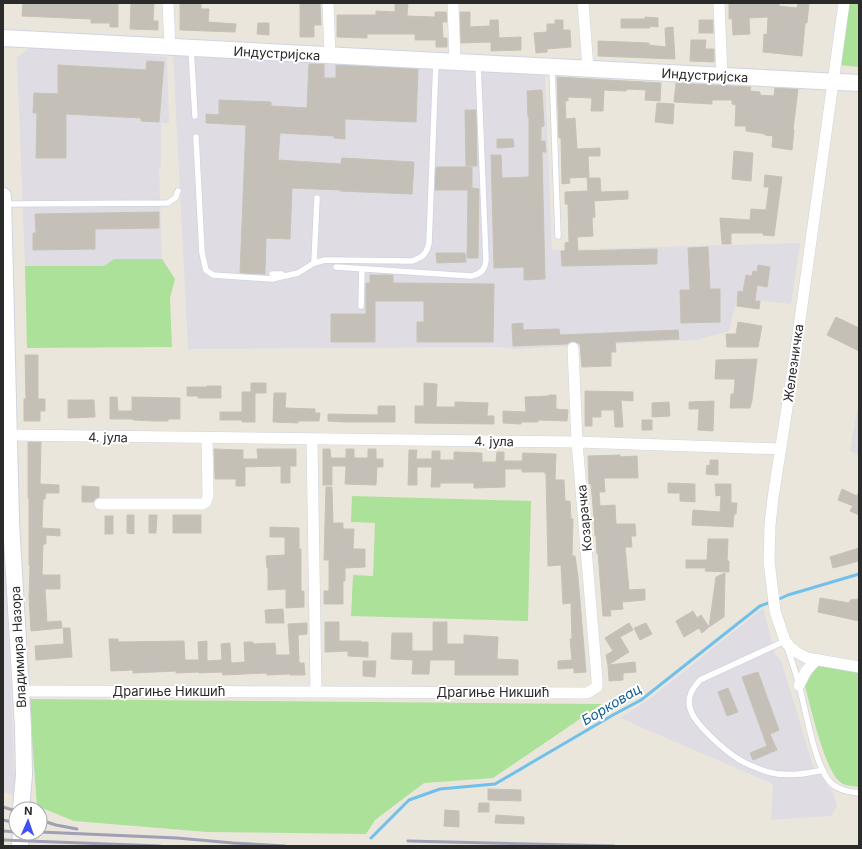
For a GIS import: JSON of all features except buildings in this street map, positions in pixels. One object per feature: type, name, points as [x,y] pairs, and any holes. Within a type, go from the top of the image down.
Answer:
[{"type":"main road","name":"Индустријска","points":[[3,38],[170,48],[859,83]]},
{"type":"main road","name":"Владимира Назора","points":[[3,196],[9,435],[7,522],[21,691],[24,775],[22,801]]},
{"type":"street","points":[[168,3],[170,48]]},
{"type":"street","points":[[328,3],[330,56]]},
{"type":"street","points":[[453,3],[455,62]]},
{"type":"street","points":[[582,3],[588,69]]},
{"type":"street","points":[[719,3],[722,76]]},
{"type":"street","name":"Железничка","points":[[785,641],[775,611],[772,590],[769,561],[770,525],[844,3]]},
{"type":"street","name":"Козарачка","points":[[573,348],[577,442],[598,680],[597,687]]},
{"type":"street","name":"4. јула","points":[[9,435],[312,440],[577,442],[780,449]]},
{"type":"street","points":[[100,504],[203,504],[206,502],[208,496],[207,438]]},
{"type":"street","points":[[312,440],[316,691]]},
{"type":"street","points":[[785,641],[796,652],[807,658],[859,667]]},
{"type":"street","points":[[799,685],[806,671],[816,660]]},
{"type":"street","name":"Драгиње Никшић","points":[[21,691],[587,693],[597,687]]},
{"type":"lane","points":[[190,49],[195,116]]},
{"type":"lane","points":[[272,274],[298,273],[314,263],[324,260],[412,261],[421,258],[427,251],[429,243],[436,61]]},
{"type":"lane","points":[[336,267],[471,276],[478,274],[486,266],[478,63]]},
{"type":"lane","points":[[552,67],[558,236]]},
{"type":"lane","points":[[196,137],[202,253],[206,270],[214,274],[272,279],[288,274]]},
{"type":"lane","points":[[3,204],[168,203],[176,197],[178,191]]},
{"type":"lane","points":[[314,263],[318,198]]},
{"type":"lane","points":[[361,306],[362,269]]},
{"type":"lane","points":[[822,770],[797,775],[782,774],[769,772],[740,760],[724,748],[694,717],[690,709],[690,695],[694,687],[700,680],[785,641],[799,685],[822,770],[835,787],[844,791],[859,793]]},
{"type":"shaded area","points":[[31,46],[167,57],[169,123],[161,123],[161,165],[159,170],[162,259],[114,259],[104,266],[25,266],[17,58]]},
{"type":"shaded area","points":[[173,52],[481,70],[545,76],[552,250],[800,243],[791,304],[737,298],[729,331],[696,340],[514,349],[498,347],[188,349]]},
{"type":"shaded area","points":[[859,399],[859,455],[850,451]]},
{"type":"shaded area","points":[[3,510],[14,769],[19,797],[3,792]]},
{"type":"shaded area","points":[[763,608],[775,654],[782,663],[813,766],[833,792],[837,806],[831,816],[771,820],[773,784],[620,718],[651,698]]},
{"type":"green space","points":[[846,3],[859,3],[859,67],[839,65]]},
{"type":"green space","points":[[114,259],[162,259],[175,279],[170,298],[172,347],[27,348],[25,266],[104,266]]},
{"type":"green space","points":[[352,496],[531,501],[528,621],[351,616],[353,575],[373,576],[375,523],[351,522]]},
{"type":"green space","points":[[817,665],[859,673],[859,787],[846,785],[839,781],[833,774],[823,751],[805,686]]},
{"type":"green space","points":[[29,699],[602,704],[493,778],[424,783],[375,820],[366,834],[207,832],[74,821],[48,810],[48,801],[37,801]]},
{"type":"waterway","name":"Борковац","points":[[777,600],[788,595],[859,574]]},
{"type":"waterway","name":"Борковац","points":[[371,838],[409,800],[440,789],[495,784],[641,700],[760,606],[771,602]]},
{"type":"railway","points":[[3,807],[8,809]]},
{"type":"railway","points":[[3,820],[8,821]]},
{"type":"railway","points":[[48,822],[77,829]]},
{"type":"railway","points":[[3,831],[8,831]]},
{"type":"railway","points":[[48,832],[177,838],[285,846]]},
{"type":"railway","points":[[3,840],[160,846]]},
{"type":"railway","points":[[408,841],[614,846]]}]
